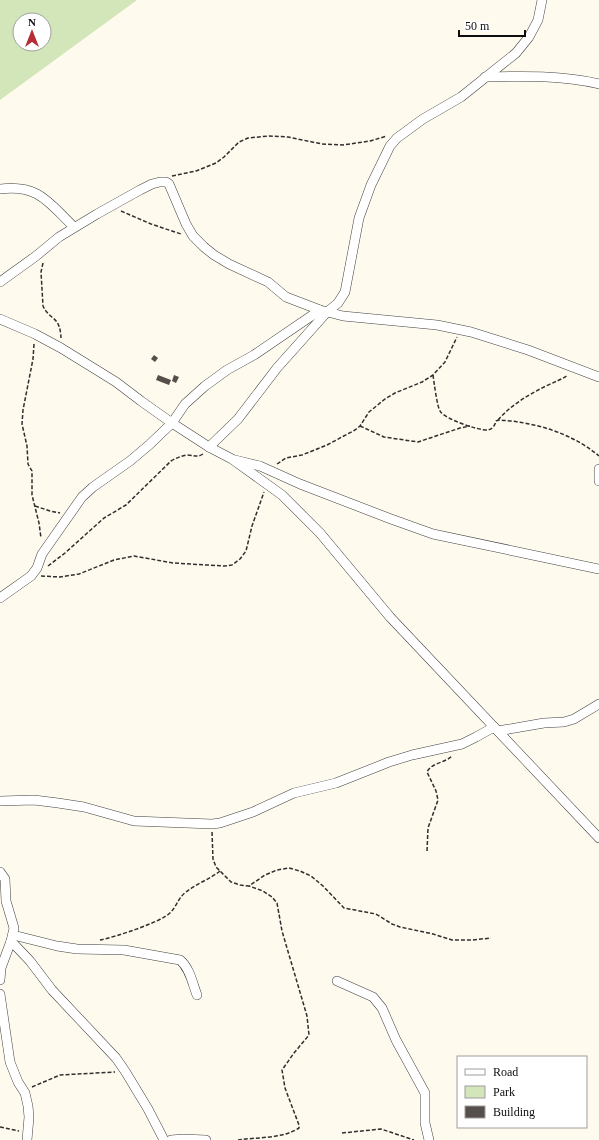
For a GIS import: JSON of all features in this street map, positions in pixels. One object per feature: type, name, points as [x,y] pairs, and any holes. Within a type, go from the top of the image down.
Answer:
[{"type":"street","points":[[0,598],[34,572],[42,554],[82,497],[93,487],[130,461],[172,423],[185,404],[205,386],[227,370],[338,303],[345,292],[359,218],[371,185],[390,146],[397,138],[423,119],[461,97],[516,53],[529,37],[538,20],[542,0]]},
{"type":"street","points":[[485,77],[579,80],[599,84]]},
{"type":"street","points":[[0,282],[74,227],[140,190],[160,182],[166,182],[169,184],[186,224],[193,236],[214,255],[229,264],[268,282],[286,297],[324,311],[343,316],[437,325],[461,330],[528,350],[599,377]]},
{"type":"street","points":[[0,189],[20,188],[33,191],[45,199],[74,227]]},
{"type":"street","points":[[209,447],[238,419],[277,368],[324,311]]},
{"type":"street","points":[[0,319],[35,334],[61,348],[116,382],[172,423],[209,447],[232,459],[267,483],[296,508],[320,533],[390,617],[599,838]]},
{"type":"street","points":[[232,459],[272,470],[300,484],[426,532],[599,568]]},
{"type":"street","points":[[599,470],[599,481]]},
{"type":"street","points":[[0,801],[34,800],[58,802],[84,807],[134,821],[220,823],[253,812],[294,793],[336,784],[389,762],[412,755],[462,744],[496,729],[564,722],[574,719],[599,704]]},
{"type":"street","points":[[0,872],[5,879],[6,901],[14,928],[1,968],[0,980]]},
{"type":"street","points":[[12,938],[77,949],[124,950],[150,956],[180,960],[185,965],[197,996]]},
{"type":"street","points":[[12,938],[52,990],[116,1058],[148,1108],[164,1140]]},
{"type":"street","points":[[336,980],[373,997],[382,1008],[396,1040],[425,1093],[425,1123],[429,1140]]},
{"type":"street","points":[[0,994],[10,1062],[18,1082],[25,1093],[28,1106],[28,1137]]},
{"type":"street","points":[[171,1140],[206,1140]]},
{"type":"path","points":[[166,182],[168,178],[173,175],[196,171],[216,163],[239,142],[248,138],[269,136],[288,137],[333,145],[379,140],[389,135],[397,138]]},
{"type":"path","points":[[115,204],[124,213],[185,236]]},
{"type":"path","points":[[46,248],[41,272],[42,301],[45,310],[57,321],[61,348]]},
{"type":"path","points":[[272,470],[286,458],[302,455],[327,445],[360,426],[370,412],[385,399],[395,393],[422,382],[433,375],[445,362],[461,330]]},
{"type":"path","points":[[35,334],[33,359],[26,393],[22,424],[27,446],[28,464],[32,471],[32,490],[41,532],[42,554]]},
{"type":"path","points":[[433,375],[437,404],[440,413],[449,419],[481,430],[488,430],[492,428],[496,421],[516,403],[559,381],[576,368]]},
{"type":"path","points":[[496,421],[506,421],[547,428],[569,436],[599,456]]},
{"type":"path","points":[[360,426],[384,437],[418,442],[460,428],[473,426]]},
{"type":"path","points":[[34,572],[56,561],[104,518],[126,505],[171,461],[177,457],[186,455],[200,456],[209,447]]},
{"type":"path","points":[[34,572],[60,577],[78,574],[114,560],[134,556],[173,564],[232,565],[240,559],[246,551],[252,526],[267,483]]},
{"type":"path","points":[[35,506],[50,512],[70,514]]},
{"type":"path","points":[[427,852],[428,828],[438,800],[436,791],[427,772],[430,767],[449,759],[462,744]]},
{"type":"path","points":[[212,824],[213,859],[216,867],[231,882],[263,891],[272,897],[277,903],[282,931],[308,1020],[309,1035],[282,1070],[285,1088],[299,1128],[294,1132],[277,1136],[238,1140]]},
{"type":"path","points":[[249,886],[277,870],[289,868],[311,876],[344,908],[376,914],[400,927],[433,934],[452,940],[491,938]]},
{"type":"path","points":[[94,941],[116,936],[161,919],[171,912],[182,895],[220,871]]},
{"type":"path","points":[[25,1093],[34,1086],[60,1075],[99,1074],[125,1071]]},
{"type":"path","points":[[0,1127],[12,1129],[28,1137]]},
{"type":"path","points":[[342,1133],[381,1129],[414,1140]]},
{"type":"green space","points":[[0,0],[137,0],[0,100]]},
{"type":"building","points":[[154,355],[158,358],[155,362],[151,359]]},
{"type":"building","points":[[158,375],[171,380],[169,385],[156,380]]},
{"type":"building","points":[[174,375],[179,377],[176,383],[172,381]]}]
